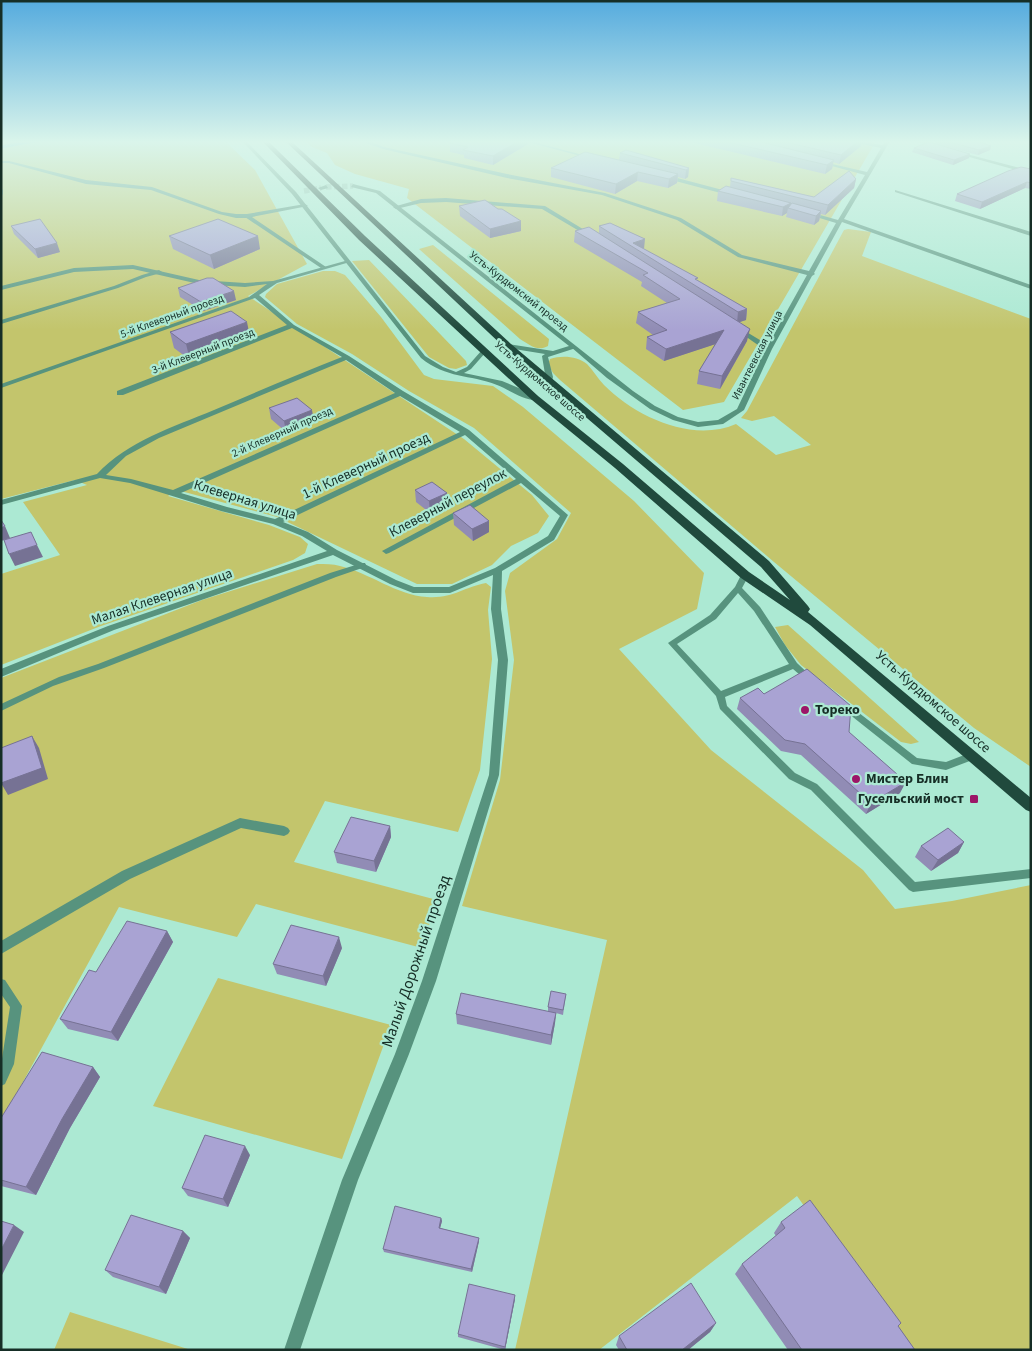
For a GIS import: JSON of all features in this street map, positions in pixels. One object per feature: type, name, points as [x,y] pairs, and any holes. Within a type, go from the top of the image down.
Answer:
[{"type":"main road","name":"Усть-Курдюмское шоссе","points":[[328,204],[362,238],[535,398],[619,466],[746,575],[814,622],[1031,806]]},
{"type":"main road","name":"Усть-Курдюмское шоссе","points":[[355,204],[508,346],[765,564],[814,622]]},
{"type":"street","points":[[196,204],[221,213],[247,216],[305,206],[423,357],[442,371],[475,376],[500,383],[520,394],[535,398]]},
{"type":"street","name":"Усть-Курдюмский проезд","points":[[392,204],[574,347]]},
{"type":"street","points":[[396,207],[408,204]]},
{"type":"street","points":[[502,204],[543,207],[601,242]]},
{"type":"street","points":[[634,204],[679,219],[740,256],[812,274]]},
{"type":"street","name":"Ивантеевская улица","points":[[574,347],[646,404],[667,417],[686,422],[707,424],[722,422],[733,417],[740,410],[769,349],[850,204]]},
{"type":"street","points":[[938,204],[1031,234]]},
{"type":"street","points":[[801,212],[840,221],[1031,287]]},
{"type":"street","name":"5-й Клеверный проезд","points":[[1,386],[160,332],[251,298],[275,282],[323,267],[348,262]]},
{"type":"street","points":[[1,288],[74,270],[133,267],[199,282],[244,285],[275,282]]},
{"type":"street","points":[[255,295],[292,326],[347,357],[400,393],[466,432],[522,479]]},
{"type":"street","name":"3-й Клеверный проезд","points":[[120,393],[292,326]]},
{"type":"street","points":[[736,327],[769,349]]},
{"type":"street","points":[[508,346],[552,353]]},
{"type":"street","points":[[550,380],[550,373],[544,365],[545,356],[574,347]]},
{"type":"street","points":[[456,374],[469,368],[484,351]]},
{"type":"street","points":[[100,476],[121,455],[155,438],[347,357]]},
{"type":"street","name":"2-й Клеверный проезд","points":[[174,493],[400,393]]},
{"type":"street","name":"1-й Клеверный проезд","points":[[276,522],[466,432]]},
{"type":"street","name":"Клеверная улица","points":[[1,503],[100,476],[131,482],[276,522],[305,534],[334,552],[413,590],[450,590],[498,570],[551,538],[564,515],[522,479]]},
{"type":"street","name":"Клеверный переулок","points":[[386,551],[522,479]]},
{"type":"street","name":"Малая Клеверная улица","points":[[1,674],[111,628],[334,552]]},
{"type":"street","name":"Малый Дорожный проезд","points":[[292,1350],[310,1292],[350,1180],[402,1054],[429,981],[494,775],[503,660],[496,609],[498,570]]},
{"type":"street","points":[[1,948],[126,875],[240,823],[284,831]]},
{"type":"lane","points":[[247,216],[323,267]]},
{"type":"lane","points":[[1,322],[159,272]]},
{"type":"lane","points":[[1,708],[66,675],[101,666],[333,575],[362,566]]},
{"type":"lane","points":[[746,575],[738,588],[713,617],[672,643],[720,695],[723,707],[792,776],[814,787],[913,886],[1031,873]]},
{"type":"lane","points":[[738,588],[757,609],[794,665],[816,683]]},
{"type":"lane","points":[[720,695],[794,665]]},
{"type":"lane","points":[[831,695],[915,760],[946,766],[972,756]]},
{"type":"lane","points":[[1,984],[16,1006],[8,1064],[1,1080]]},
{"type":"shaded area","points":[[1,204],[274,204],[307,264],[248,296],[464,439],[532,495],[549,516],[538,533],[511,546],[492,565],[452,584],[417,584],[277,517],[177,490],[168,496],[269,525],[300,537],[308,544],[305,553],[293,560],[101,626],[1,665],[1,574],[60,555],[23,502],[87,485],[75,480],[1,499]]},
{"type":"shaded area","points":[[415,204],[839,204],[724,402],[683,410]]},
{"type":"shaded area","points":[[844,230],[871,232],[862,256],[1031,319],[1031,767],[974,728],[774,562],[560,380],[548,364],[550,359],[559,357],[569,357],[583,361],[617,397],[648,416],[666,424],[701,430],[719,429],[736,424],[776,455],[811,445],[774,416],[752,421],[741,418],[747,411]]},
{"type":"shaded area","points":[[433,245],[549,339],[548,346],[537,348],[520,339],[419,249]]},
{"type":"shaded area","points":[[369,260],[466,361],[467,365],[456,369],[449,368],[429,357],[352,261]]},
{"type":"shaded area","points":[[323,271],[335,271],[345,275],[381,317],[424,375],[434,379],[493,386],[523,407],[634,501],[704,573],[697,609],[619,649],[711,750],[863,870],[895,909],[952,901],[1031,885],[1031,1350],[907,1350],[797,1196],[599,1350],[515,1350],[607,940],[462,906],[500,780],[514,660],[505,591],[510,573],[557,539],[571,513],[474,428],[409,391],[352,354],[297,324],[265,297],[277,284]]},
{"type":"shaded area","points":[[317,564],[335,565],[351,569],[394,588],[427,597],[451,595],[486,583],[491,587],[488,610],[492,659],[480,770],[458,832],[325,801],[294,862],[437,900],[422,948],[256,904],[237,937],[119,907],[1,1122],[1,678],[202,600]]},
{"type":"shaded area","points":[[788,625],[919,742],[911,744],[901,742],[801,665],[785,645],[775,627]]},
{"type":"shaded area","points":[[218,978],[391,1025],[342,1159],[153,1106]]},
{"type":"shaded area","points":[[70,1312],[191,1350],[54,1350]]},
{"type":"building","points":[[491,204],[521,221],[490,229],[459,206]]},
{"type":"building","points":[[771,204],[789,204],[783,207]]},
{"type":"building","points":[[791,204],[796,204],[821,211],[816,216],[788,208]]},
{"type":"building","points":[[40,219],[57,243],[35,249],[11,226]]},
{"type":"building","points":[[218,219],[258,236],[210,255],[169,236]]},
{"type":"building","points":[[610,223],[645,239],[633,243],[698,278],[695,279],[747,309],[738,312],[599,226]]},
{"type":"building","points":[[589,227],[750,329],[722,376],[699,371],[724,330],[666,349],[647,337],[667,330],[638,312],[680,299],[643,275],[648,273],[575,231]]},
{"type":"building","points":[[207,278],[213,278],[234,291],[201,302],[178,288]]},
{"type":"building","points":[[231,311],[247,322],[186,344],[170,332]]},
{"type":"building","points":[[297,398],[312,410],[284,421],[269,408]]},
{"type":"building","points":[[432,482],[447,493],[429,501],[415,490]]},
{"type":"building","points":[[470,505],[489,521],[472,529],[453,513]]},
{"type":"building","points":[[1,520],[5,526],[1,528]]},
{"type":"building","points":[[31,532],[37,545],[9,554],[4,540]]},
{"type":"building","points":[[807,669],[851,706],[849,732],[906,782],[871,803],[805,744],[785,740],[740,698],[758,688],[764,694]]},
{"type":"building","points":[[32,736],[42,768],[1,783],[1,748]]},
{"type":"building","points":[[351,817],[390,826],[374,861],[334,852]]},
{"type":"building","points":[[948,828],[964,842],[938,860],[921,846]]},
{"type":"building","points":[[127,921],[167,931],[111,1032],[60,1019],[89,970],[96,972]]},
{"type":"building","points":[[291,925],[339,937],[323,976],[273,964]]},
{"type":"building","points":[[551,991],[566,994],[563,1010],[548,1007]]},
{"type":"building","points":[[461,993],[556,1013],[551,1035],[456,1014]]},
{"type":"building","points":[[42,1052],[93,1067],[62,1119],[26,1187],[1,1180],[1,1118]]},
{"type":"building","points":[[205,1135],[245,1146],[223,1199],[182,1188]]},
{"type":"building","points":[[810,1200],[901,1323],[898,1326],[915,1350],[802,1350],[742,1264],[785,1228],[781,1222]]},
{"type":"building","points":[[395,1206],[441,1218],[439,1228],[479,1238],[471,1269],[383,1249]]},
{"type":"building","points":[[131,1215],[183,1231],[159,1287],[105,1270]]},
{"type":"building","points":[[1,1221],[14,1225],[1,1250]]},
{"type":"building","points":[[691,1283],[716,1323],[682,1350],[627,1350],[619,1336]]},
{"type":"building","points":[[469,1284],[515,1295],[505,1347],[458,1334]]},
{"type":"place","name":"Тореко","points":[[805,710]]},
{"type":"place","name":"Мистер Блин","points":[[856,779]]},
{"type":"place","name":"Гусельский мост","points":[[974,799]]}]
